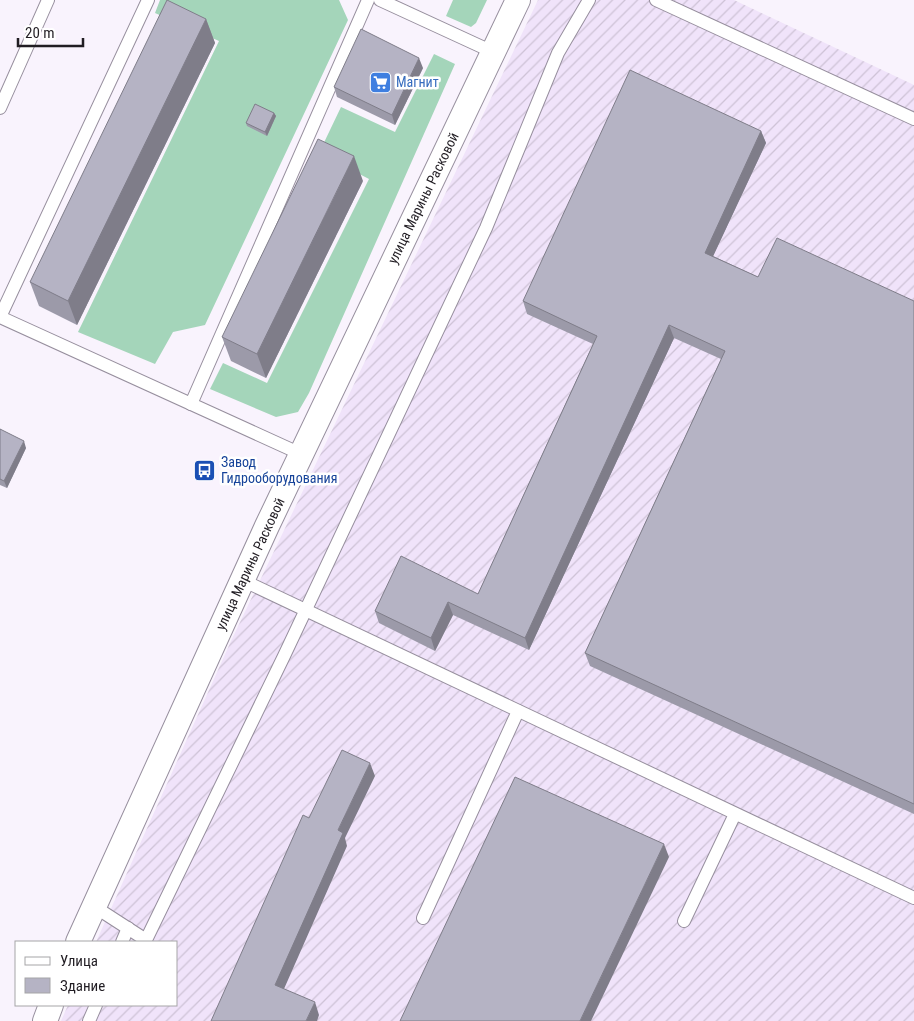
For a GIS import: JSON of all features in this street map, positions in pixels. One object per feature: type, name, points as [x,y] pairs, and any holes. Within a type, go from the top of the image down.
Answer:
[{"type":"street","name":"улица Марины Расковой","points":[[78,941],[242,580],[518,0]]},
{"type":"street","points":[[45,1021],[51,1006]]},
{"type":"lane","points":[[0,108],[48,0]]},
{"type":"lane","points":[[148,0],[0,317],[301,454]]},
{"type":"lane","points":[[191,404],[368,0]]},
{"type":"lane","points":[[380,0],[493,52]]},
{"type":"lane","points":[[95,906],[146,940],[305,611],[486,228],[558,53],[589,0]]},
{"type":"lane","points":[[656,0],[714,25],[914,119]]},
{"type":"lane","points":[[242,580],[914,898]]},
{"type":"lane","points":[[422,918],[518,712]]},
{"type":"lane","points":[[684,921],[735,814]]},
{"type":"lane","points":[[122,941],[128,928]]},
{"type":"lane","points":[[89,1021],[96,1006]]},
{"type":"shaded area","points":[[538,0],[734,0],[914,85],[914,1021],[61,1021],[68,1006],[178,1006],[178,941],[96,941],[231,641]]},
{"type":"green space","points":[[160,0],[339,0],[348,20],[205,325],[173,332],[155,364],[78,332],[219,41],[155,13]]},
{"type":"green space","points":[[453,0],[487,0],[476,23],[471,27],[446,16]]},
{"type":"green space","points":[[434,54],[455,64],[309,393],[298,412],[276,417],[210,389],[223,363],[267,383],[369,179],[319,153],[341,107],[395,132]]},
{"type":"building","points":[[167,0],[206,19],[68,301],[30,282]]},
{"type":"building","name":"Магнит","points":[[361,29],[419,58],[392,115],[334,87]]},
{"type":"building","points":[[630,70],[761,131],[705,253],[758,277],[777,238],[914,301],[914,804],[585,653],[725,351],[669,325],[525,638],[448,602],[431,638],[375,611],[401,556],[478,594],[597,336],[523,301]]},
{"type":"building","points":[[255,104],[274,113],[265,132],[246,123]]},
{"type":"building","points":[[318,139],[354,156],[257,354],[222,337]]},
{"type":"building","points":[[0,429],[24,441],[4,481],[0,479]]},
{"type":"building","points":[[342,750],[370,763],[338,830],[343,833],[275,985],[315,1002],[306,1021],[211,1021],[303,815],[309,818]]},
{"type":"building","points":[[515,777],[664,844],[580,1021],[400,1021]]},
{"type":"place","name":"Магнит","points":[[380,82]]},
{"type":"place","name":"Завод Гидрооборудования","points":[[205,470]]}]
